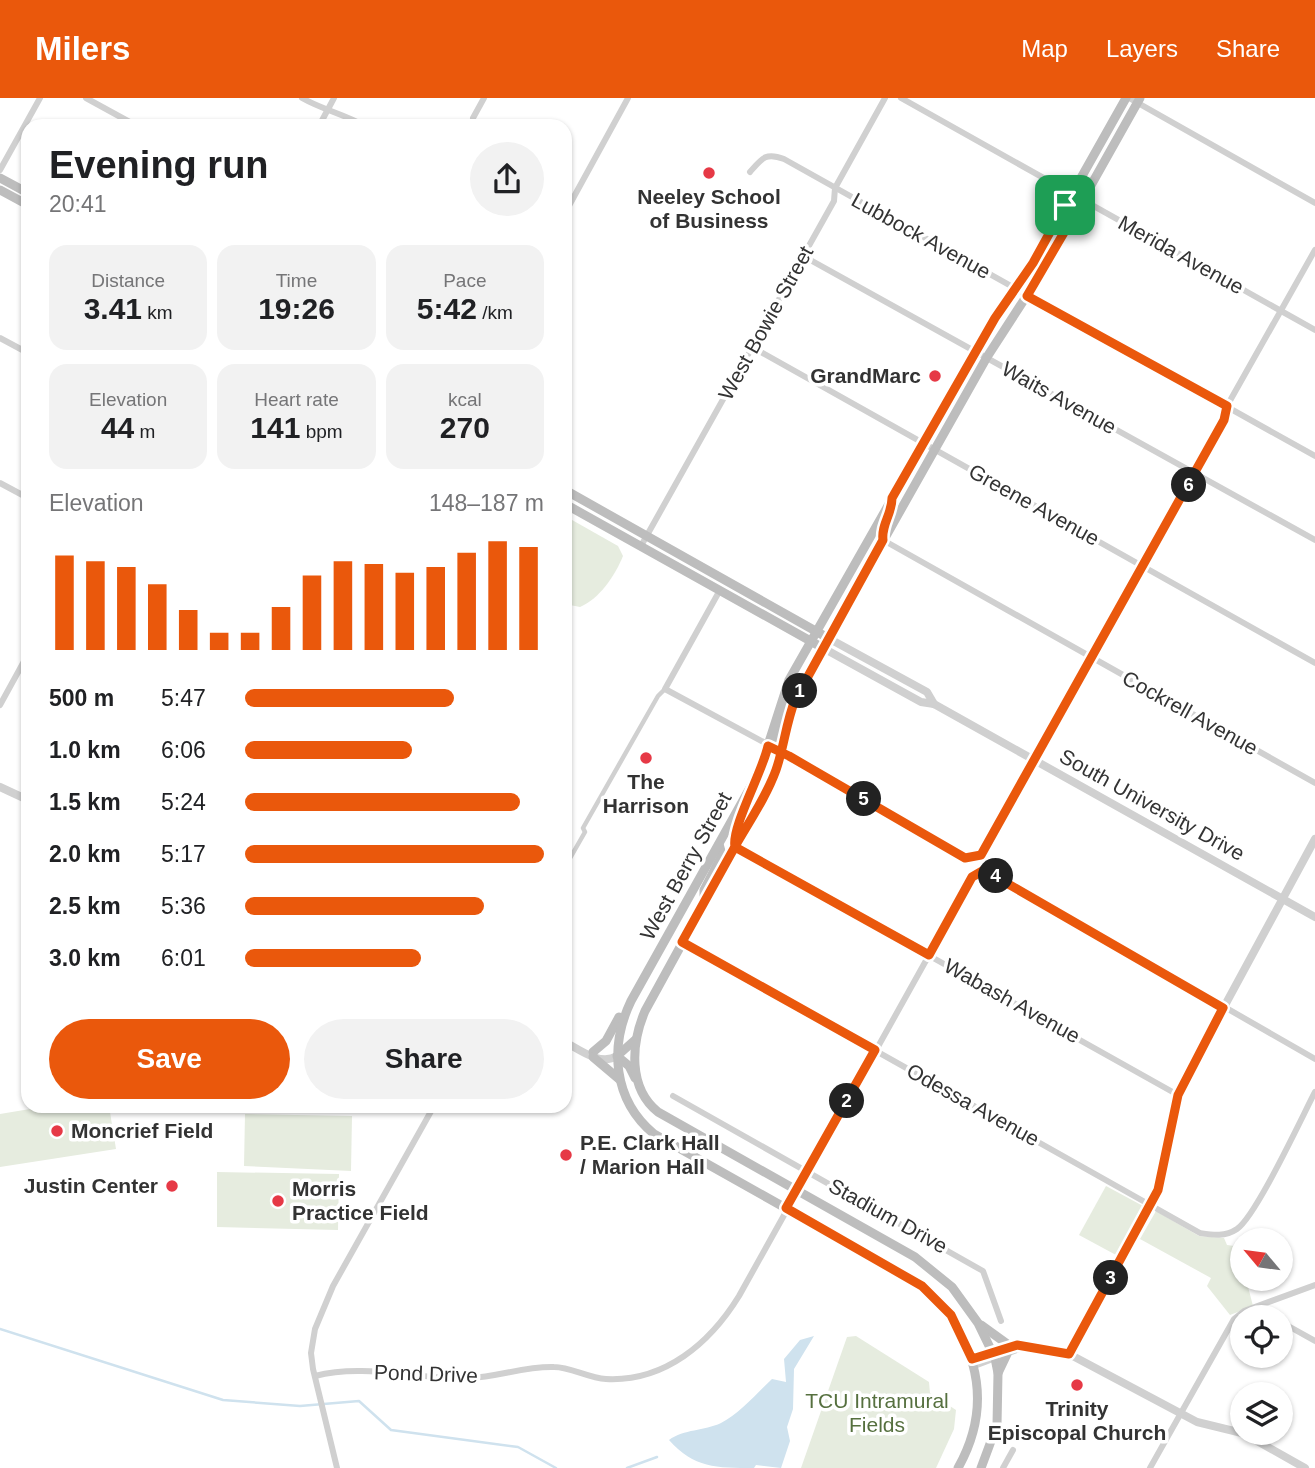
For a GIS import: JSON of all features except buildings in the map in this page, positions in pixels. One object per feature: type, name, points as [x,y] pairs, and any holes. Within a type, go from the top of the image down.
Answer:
[{"type":"main road","name":"West Berry Street","points":[[958,1468],[969,1446],[977,1413],[973,1362],[951,1315],[922,1286],[654,1134],[632,1109],[619,1079],[617,1056],[620,1027],[639,986],[755,780],[783,693],[811,641],[976,351],[1133,99]]},
{"type":"main road","name":"West Berry Street","points":[[639,1085],[636,1038],[645,1011],[769,785],[782,752],[789,716],[828,638],[987,357],[1027,296],[1083,200],[1133,99]]},
{"type":"main road","points":[[0,178],[21,189]]},
{"type":"main road","points":[[0,190],[21,201]]},
{"type":"main road","name":"South University Drive","points":[[572,494],[828,638]]},
{"type":"main road","points":[[883,540],[882,532],[892,508],[892,498]]},
{"type":"main road","name":"South University Drive","points":[[572,508],[823,648]]},
{"type":"main road","points":[[782,752],[776,742],[783,693]]},
{"type":"main road","points":[[735,847],[734,832],[752,795],[755,780]]},
{"type":"main road","points":[[704,902],[704,890],[722,855],[719,844]]},
{"type":"main road","points":[[619,1079],[593,1054],[606,1041],[639,986]]},
{"type":"main road","points":[[636,1038],[617,1056],[629,1066],[649,1103],[666,1117],[797,1188],[928,1267],[953,1287],[978,1323],[998,1373],[997,1425],[981,1468]]},
{"type":"main road","points":[[978,1323],[1009,1350],[998,1373]]},
{"type":"street","points":[[28,119],[40,98]]},
{"type":"street","points":[[86,98],[124,119]]},
{"type":"street","points":[[302,98],[337,110],[353,119]]},
{"type":"street","points":[[323,119],[334,98]]},
{"type":"street","points":[[473,118],[484,98]]},
{"type":"street","points":[[572,200],[628,98]]},
{"type":"street","name":"West Bowie Street","points":[[641,546],[834,201],[835,188],[885,98]]},
{"type":"street","name":"Merida Avenue","points":[[901,98],[1315,330]]},
{"type":"street","points":[[1133,99],[1315,203]]},
{"type":"street","points":[[0,170],[21,132]]},
{"type":"street","name":"Lubbock Avenue","points":[[750,172],[764,156],[771,154],[1315,456]]},
{"type":"street","points":[[664,690],[782,752],[965,858],[974,858],[986,849],[1036,760],[1195,474],[1224,420],[1227,406],[1315,250]]},
{"type":"street","name":"Waits Avenue","points":[[803,256],[1315,540]]},
{"type":"street","points":[[0,338],[21,349]]},
{"type":"street","name":"Greene Avenue","points":[[752,348],[1315,663]]},
{"type":"street","points":[[0,482],[21,494]]},
{"type":"street","name":"Cockrell Avenue","points":[[883,540],[1315,783]]},
{"type":"street","points":[[572,855],[601,795],[720,590]]},
{"type":"street","name":"South University Drive","points":[[828,638],[927,692],[934,704]]},
{"type":"street","name":"South University Drive","points":[[823,648],[922,702],[934,704],[1315,917]]},
{"type":"street","points":[[0,705],[21,667]]},
{"type":"street","points":[[0,787],[21,797]]},
{"type":"street","points":[[1069,1354],[1151,1206],[1162,1180],[1178,1095],[1315,839]]},
{"type":"street","name":"Wabash Avenue","points":[[735,847],[1178,1095]]},
{"type":"street","name":"Pond Drive","points":[[314,1376],[338,1371],[467,1378],[525,1367],[558,1367],[604,1379],[651,1373],[695,1349],[725,1318],[972,877],[979,871],[988,871],[1223,1008]]},
{"type":"street","name":"Odessa Avenue","points":[[682,942],[1200,1233],[1217,1236],[1230,1233],[1250,1215],[1315,1092]]},
{"type":"street","points":[[1223,1008],[1315,1059]]},
{"type":"street","points":[[572,1046],[611,1059],[617,1056]]},
{"type":"street","name":"Stadium Drive","points":[[673,1096],[983,1271],[1001,1321]]},
{"type":"street","points":[[337,1468],[314,1376],[312,1341],[332,1286],[430,1113]]},
{"type":"street","points":[[1262,1305],[1315,1284]]},
{"type":"street","points":[[1150,1468],[1230,1327]]},
{"type":"street","points":[[1293,1329],[1315,1341]]},
{"type":"street","points":[[973,1362],[1022,1347],[1034,1346],[1069,1354],[1180,1414],[1197,1422],[1230,1430]]},
{"type":"street","points":[[1264,1445],[1305,1468]]},
{"type":"street","points":[[1003,1468],[1013,1450]]},
{"type":"green space","points":[[572,520],[618,546],[623,556],[606,586],[580,607],[572,605]]},
{"type":"green space","name":"Moncrief Field","points":[[21,1110],[21,1113],[110,1113],[116,1149],[0,1167],[0,1114]]},
{"type":"green space","name":"Morris Practice Field","points":[[245,1114],[352,1116],[351,1171],[244,1166]]},
{"type":"green space","name":"Morris Practice Field","points":[[217,1172],[339,1174],[338,1230],[217,1227]]},
{"type":"green space","points":[[1106,1186],[1143,1206],[1116,1255],[1079,1235]]},
{"type":"green space","points":[[1156,1211],[1199,1236],[1224,1238],[1230,1245],[1230,1292],[1249,1292],[1253,1305],[1230,1305],[1230,1315],[1207,1286],[1211,1278],[1140,1239]]},
{"type":"green space","name":"TCU Intramural Fields","points":[[856,1336],[929,1382],[930,1393],[956,1410],[954,1429],[936,1468],[801,1468],[847,1337]]},
{"type":"water","points":[[814,1336],[794,1369],[793,1409],[787,1427],[790,1441],[781,1468],[756,1465],[754,1468],[717,1467],[687,1456],[669,1440],[728,1419],[772,1379],[786,1382],[784,1359],[800,1340]]},
{"type":"waterway","points":[[0,1329],[223,1400],[300,1406],[359,1401],[391,1430],[518,1447],[556,1468]]},
{"type":"waterway","points":[[627,1468],[657,1457]]},
{"type":"place","name":"Neeley School of Business","points":[[709,173]]},
{"type":"place","name":"GrandMarc","points":[[935,376]]},
{"type":"place","name":"The Harrison","points":[[646,758]]},
{"type":"place","name":"Moncrief Field","points":[[57,1131]]},
{"type":"place","name":"P.E. Clark Hall / Marion Hall","points":[[566,1155]]},
{"type":"place","name":"Justin Center","points":[[172,1186]]},
{"type":"place","name":"Morris Practice Field","points":[[278,1201]]},
{"type":"place","name":"Trinity Episcopal Church","points":[[1077,1385]]},
{"type":"route","points":[[1065,205],[1033,263],[995,318],[892,498],[892,508],[882,532],[883,540],[795,700],[782,752],[769,785],[737,843],[735,847],[724,867],[682,942],[875,1050],[786,1208],[922,1286],[951,1315],[972,1359],[1017,1345],[1069,1354],[1151,1206],[1162,1180],[1178,1095],[1223,1008],[984,870],[972,877],[929,955],[735,847],[734,832],[752,795],[768,746],[782,752],[965,858],[981,855],[1224,420],[1227,406],[1027,296],[1083,200],[1072,194],[1065,205]]}]
